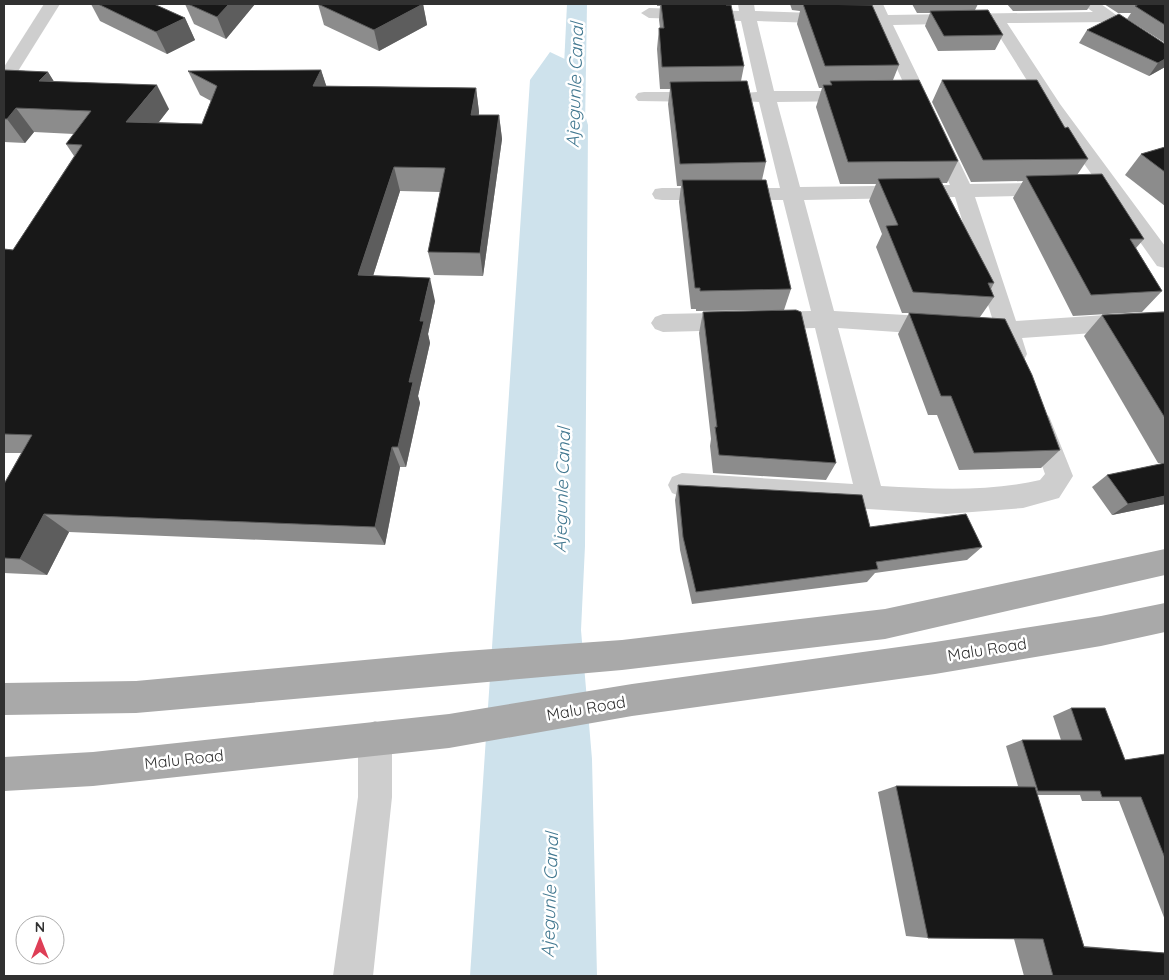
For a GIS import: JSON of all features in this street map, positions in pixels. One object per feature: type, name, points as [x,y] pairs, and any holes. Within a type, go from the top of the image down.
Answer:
[{"type":"main road","points":[[4,700],[136,697],[451,668],[622,655],[885,624],[1165,562]]},
{"type":"main road","name":"Malu Road","points":[[4,774],[93,768],[449,731],[632,700],[945,656],[1101,631],[1165,617]]},
{"type":"street","points":[[7,70],[52,4]]},
{"type":"street","points":[[1090,4],[1126,27]]},
{"type":"street","points":[[650,13],[747,9],[879,12],[997,20],[1111,17]]},
{"type":"street","points":[[747,9],[792,194],[826,319],[842,392],[870,496]]},
{"type":"street","points":[[879,12],[963,191],[1023,376]]},
{"type":"street","points":[[997,20],[1044,93],[1165,261]]},
{"type":"street","points":[[1025,93],[1044,93]]},
{"type":"street","points":[[644,97],[871,96]]},
{"type":"street","points":[[662,194],[792,194],[1112,188]]},
{"type":"street","points":[[663,323],[826,319],[1007,330],[1165,320]]},
{"type":"street","points":[[682,485],[946,502],[1023,496],[1049,490],[1059,476],[1033,403]]},
{"type":"street","points":[[353,976],[375,797],[375,738]]},
{"type":"water","points":[[550,52],[569,61],[588,125],[585,546],[581,630],[592,759],[597,976],[470,976],[530,80]]},
{"type":"building","points":[[98,4],[154,4],[185,18],[156,32]]},
{"type":"building","points":[[188,4],[229,4],[217,17]]},
{"type":"building","points":[[318,4],[423,4],[374,30]]},
{"type":"building","points":[[661,4],[731,5],[744,66],[662,67],[659,28],[664,28]]},
{"type":"building","points":[[803,4],[872,5],[899,65],[825,66]]},
{"type":"building","points":[[1139,4],[1165,4],[1165,25],[1135,6]]},
{"type":"building","points":[[988,10],[1003,35],[944,36],[930,11]]},
{"type":"building","points":[[1119,14],[1165,44],[1165,59],[1158,63],[1087,30]]},
{"type":"building","points":[[4,70],[48,72],[39,81],[157,85],[126,122],[202,124],[217,86],[188,71],[321,70],[313,86],[476,88],[471,115],[499,115],[480,253],[428,252],[445,168],[394,167],[358,275],[430,278],[420,321],[424,321],[409,382],[413,382],[398,447],[392,447],[375,527],[44,514],[20,559],[4,558],[4,484],[32,435],[4,434],[4,249],[13,250],[82,145],[66,144],[91,111],[16,108],[7,119],[4,119]]},
{"type":"building","points":[[919,80],[958,161],[848,162],[823,85],[832,85],[830,81]]},
{"type":"building","points":[[942,80],[1037,80],[1065,128],[1068,127],[1088,159],[983,160]]},
{"type":"building","points":[[747,81],[766,162],[680,164],[670,82]]},
{"type":"building","points":[[1165,147],[1165,172],[1141,154]]},
{"type":"building","points":[[1102,174],[1144,239],[1130,239],[1162,291],[1091,295],[1026,176]]},
{"type":"building","points":[[939,178],[994,283],[988,283],[994,297],[913,292],[886,226],[898,225],[878,179]]},
{"type":"building","points":[[682,180],[766,180],[791,289],[700,291],[700,288],[695,288]]},
{"type":"building","points":[[796,310],[801,312],[836,463],[719,455],[703,312]]},
{"type":"building","points":[[1165,312],[1165,418],[1102,315]]},
{"type":"building","points":[[909,313],[1005,319],[1032,375],[1060,450],[974,453],[951,396],[941,396]]},
{"type":"building","points":[[1165,463],[1165,496],[1128,504],[1107,475]]},
{"type":"building","points":[[678,485],[862,495],[870,527],[966,514],[982,547],[876,562],[878,569],[696,592],[683,537]]},
{"type":"building","points":[[1071,708],[1105,708],[1125,760],[1165,754],[1165,858],[1141,797],[1102,797],[1100,791],[1038,791],[1022,740],[1082,740]]},
{"type":"building","points":[[896,786],[1035,787],[1084,947],[1165,953],[1165,976],[1053,976],[1043,939],[928,938]]},
{"type":"waterway","name":"Ajegunle Canal","points":[[573,128],[577,4]]}]
